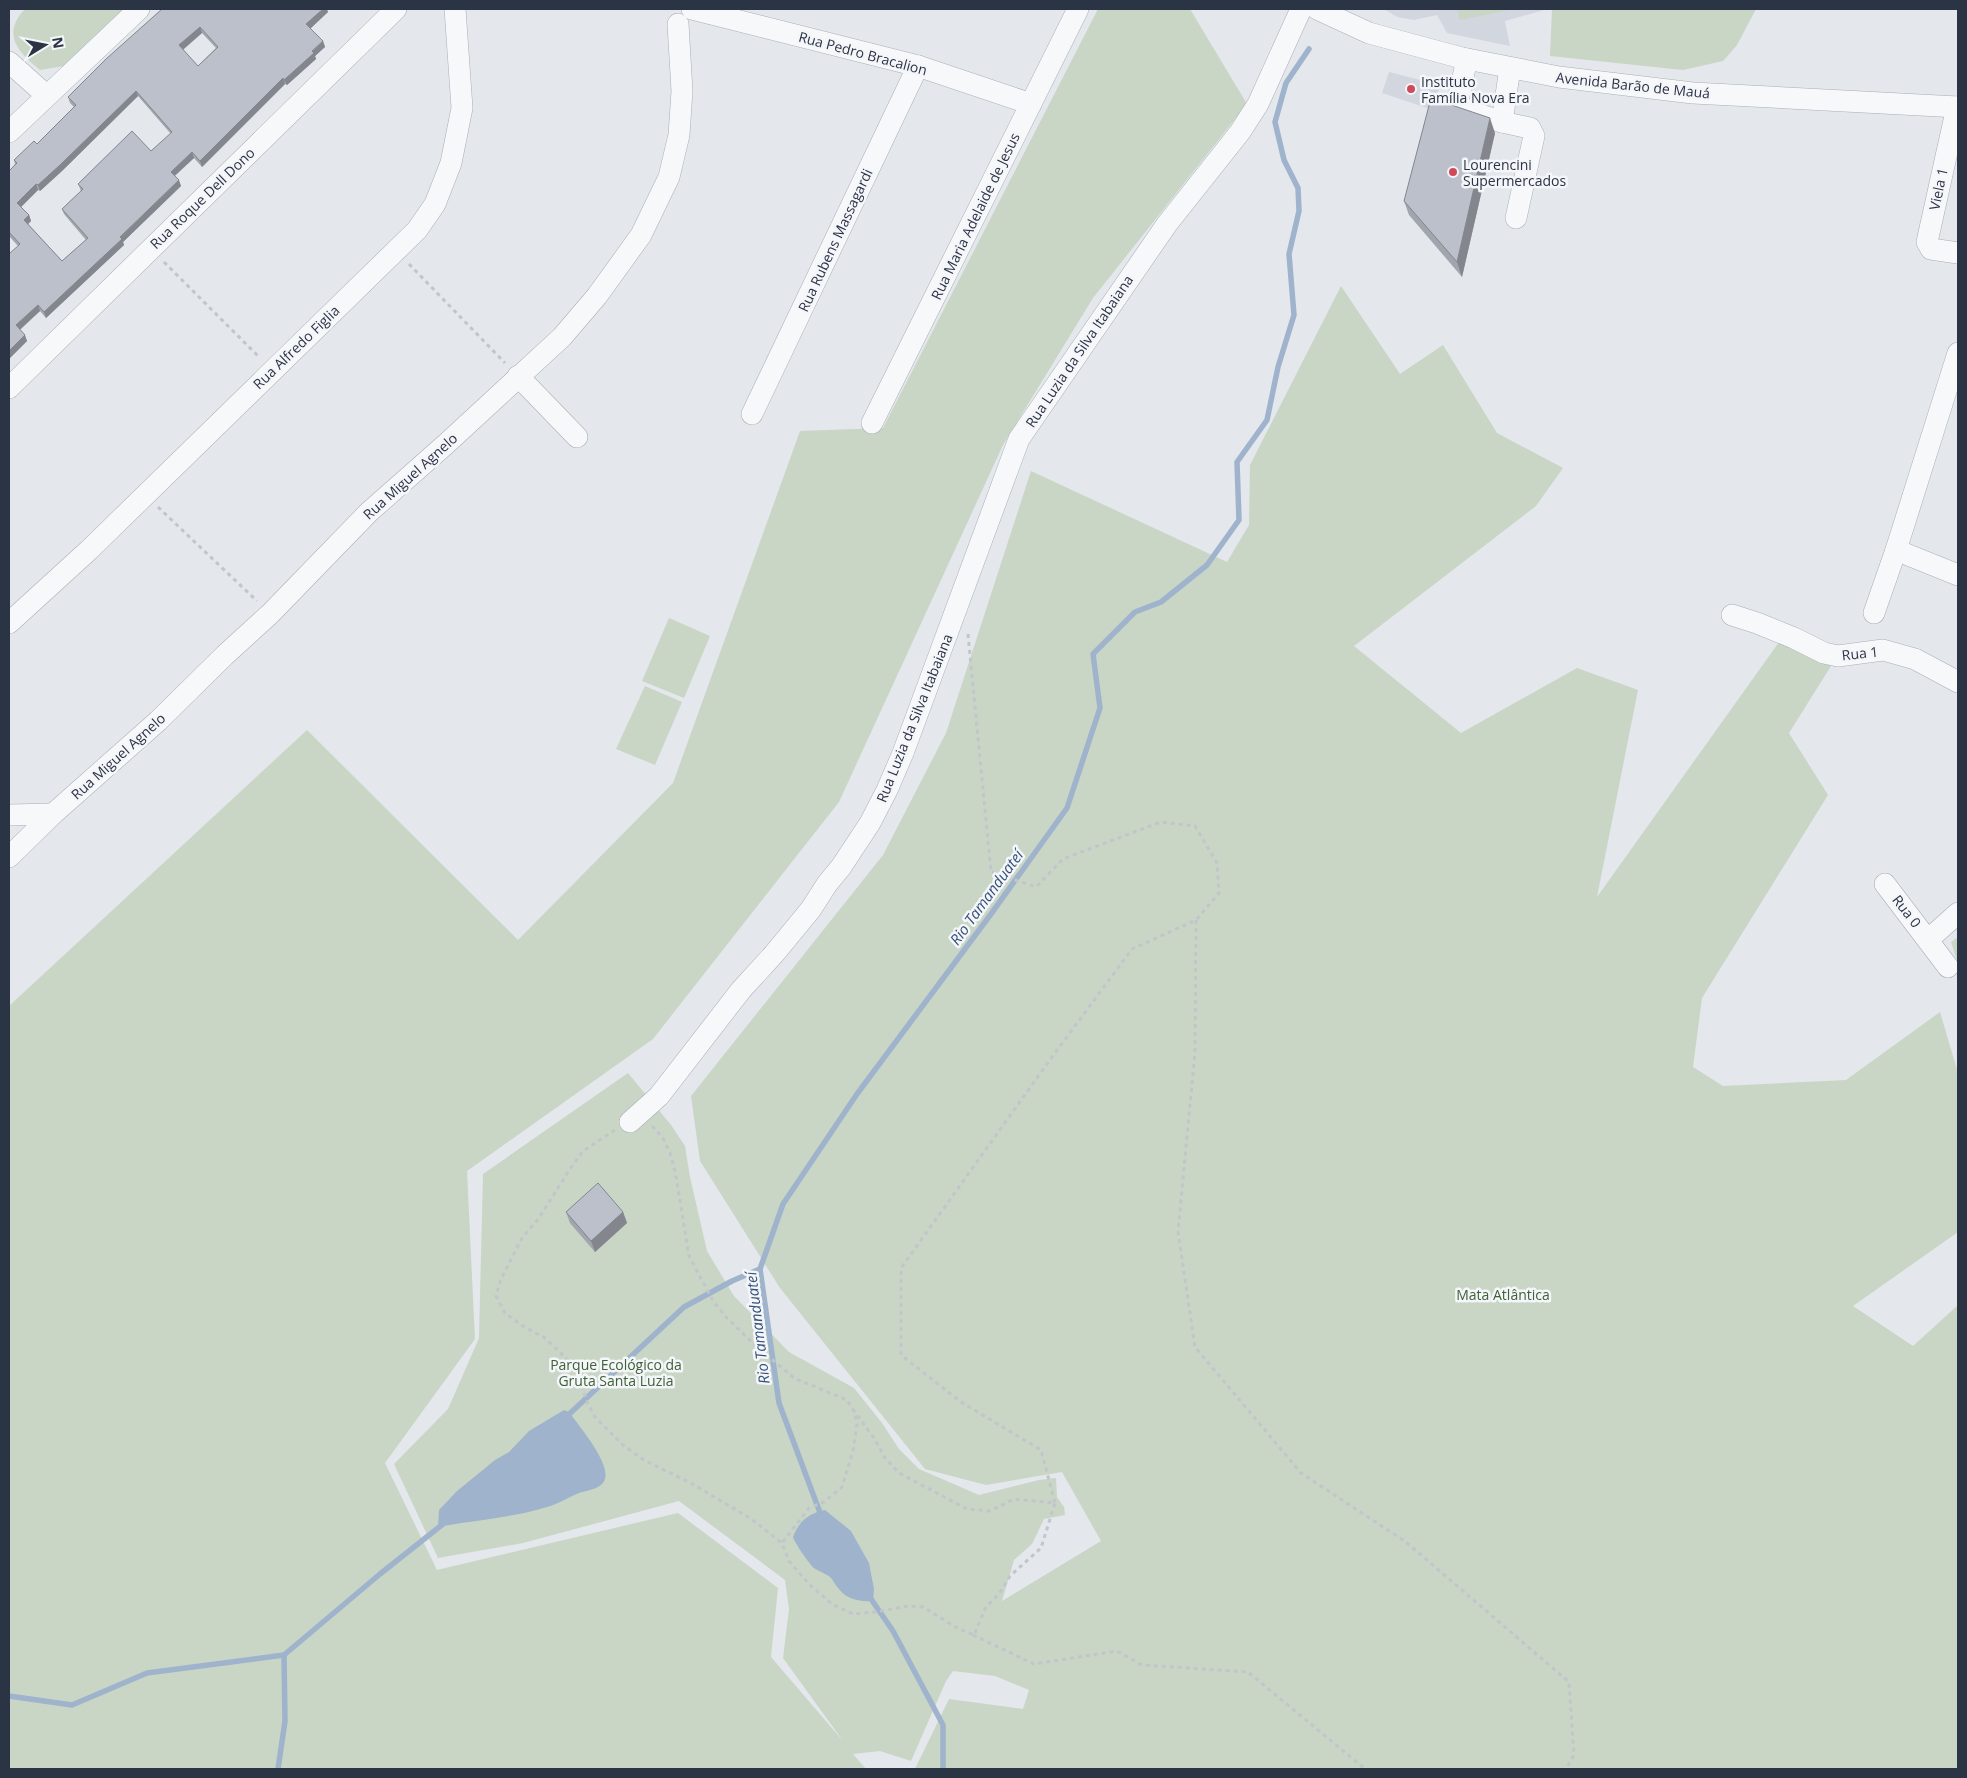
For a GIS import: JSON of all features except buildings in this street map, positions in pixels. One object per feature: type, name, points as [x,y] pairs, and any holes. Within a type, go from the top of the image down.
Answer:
[{"type":"street","points":[[9,132],[139,9]]},
{"type":"street","name":"Rua Roque Dell Dono","points":[[9,388],[396,9]]},
{"type":"street","name":"Rua Alfredo Figlia","points":[[9,623],[89,550],[417,230],[435,204],[451,163],[462,108],[455,9]]},
{"type":"street","name":"Rua Maria Adelaide de Jesus","points":[[872,423],[1078,9]]},
{"type":"street","name":"Rua Luzia da Silva Itabaiana","points":[[630,1122],[659,1096],[741,990],[811,909],[870,823],[888,790],[903,753],[1019,439],[1167,224],[1240,132],[1258,104],[1301,9]]},
{"type":"street","name":"Avenida Barão de Mauá","points":[[1317,9],[1357,18],[1369,33],[1467,59],[1559,78],[1693,93],[1958,107]]},
{"type":"street","name":"Rua Pedro Bracalion","points":[[683,13],[918,66],[1031,104]]},
{"type":"street","name":"Rua Miguel Agnelo","points":[[9,857],[158,721],[225,654],[270,614],[369,512],[562,337],[597,296],[641,235],[669,177],[679,134],[682,91],[683,13]]},
{"type":"street","points":[[1467,59],[1458,100],[1463,110],[1530,128],[1534,136],[1516,218]]},
{"type":"street","points":[[9,62],[46,95]]},
{"type":"street","name":"Rua Rubens Massagardi","points":[[752,414],[918,66]]},
{"type":"street","points":[[1502,122],[1510,68]]},
{"type":"street","name":"Viela 1","points":[[1958,107],[1926,242],[1931,250],[1958,253]]},
{"type":"street","points":[[1874,613],[1896,550],[1958,353]]},
{"type":"street","points":[[518,376],[577,437]]},
{"type":"street","points":[[1896,550],[1958,575]]},
{"type":"street","name":"Rua 1","points":[[1732,615],[1776,630],[1824,653],[1838,656],[1884,650],[1916,659],[1958,682]]},
{"type":"street","points":[[9,815],[54,814]]},
{"type":"street","name":"Rua 0","points":[[1885,884],[1929,939],[1948,967]]},
{"type":"street","name":"Rua 0","points":[[1929,939],[1958,913]]},
{"type":"path","points":[[151,249],[272,370]]},
{"type":"path","points":[[396,251],[518,376]]},
{"type":"path","points":[[145,495],[270,614]]},
{"type":"path","points":[[968,631],[991,872],[1036,887],[1063,859],[1161,822],[1195,826],[1216,863],[1219,893],[1196,920],[1132,949],[901,1268],[901,1355],[961,1402],[1041,1450],[1055,1503],[1041,1548],[1010,1576],[1000,1594],[986,1608],[974,1635],[968,1632]]},
{"type":"path","points":[[1196,920],[1195,1052],[1178,1232],[1195,1347],[1301,1474],[1406,1542],[1569,1682],[1574,1755],[1566,1769]]},
{"type":"path","points":[[1055,1503],[1014,1500],[990,1511],[967,1509],[899,1473],[885,1458],[874,1438],[847,1400],[794,1378],[726,1317],[712,1301],[689,1256],[675,1171],[670,1153],[663,1138],[650,1124],[630,1122],[583,1151],[538,1218],[522,1238],[501,1278],[496,1296],[505,1313],[545,1338],[574,1366],[580,1385],[595,1417],[624,1446],[644,1460],[689,1482],[750,1518],[782,1544],[789,1561],[810,1585],[832,1604],[853,1614],[908,1606],[923,1607],[956,1628],[1034,1664],[1117,1650],[1142,1665],[1248,1672],[1364,1769]]},
{"type":"path","points":[[782,1544],[809,1508],[824,1502],[842,1487],[853,1451],[857,1424],[854,1411]]},
{"type":"shaded area","points":[[1384,9],[1544,10],[1505,21],[1510,46],[1447,33],[1437,15],[1414,20],[1397,17]]},
{"type":"shaded area","name":"Instituto Família Nova Era","points":[[1389,72],[1440,85],[1433,110],[1382,93]]},
{"type":"green space","points":[[25,9],[124,9],[64,66],[40,70],[19,49],[13,35],[18,18]]},
{"type":"green space","points":[[1098,9],[1190,9],[1247,104],[1093,298],[1003,445],[839,802],[653,1039],[467,1171],[475,1339],[385,1463],[437,1570],[678,1513],[778,1588],[771,1657],[843,1741],[783,1658],[789,1609],[785,1580],[679,1501],[523,1543],[438,1558],[394,1464],[448,1409],[479,1338],[483,1174],[628,1073],[671,1125],[685,1146],[707,1251],[734,1296],[789,1352],[854,1388],[882,1423],[899,1449],[919,1469],[979,1495],[1039,1480],[1056,1478],[1057,1497],[1064,1507],[1065,1515],[1044,1519],[1032,1544],[1014,1560],[1002,1601],[1101,1541],[1062,1472],[986,1485],[925,1469],[780,1288],[700,1161],[691,1096],[883,855],[946,733],[1031,471],[1227,562],[1249,525],[1250,465],[1341,286],[1400,374],[1443,345],[1497,433],[1563,468],[1536,506],[1354,646],[1461,733],[1577,668],[1638,690],[1597,897],[1782,638],[1831,666],[1789,733],[1828,795],[1702,998],[1693,1067],[1723,1086],[1846,1080],[1940,1012],[1958,1073],[1958,1232],[1853,1306],[1913,1346],[1958,1305],[1958,1769],[915,1769],[949,1699],[1023,1709],[1029,1690],[995,1676],[953,1671],[946,1681],[911,1761],[880,1751],[853,1754],[866,1769],[9,1769],[9,1006],[307,730],[518,940],[673,783],[800,431],[883,428]]},
{"type":"green space","points":[[1457,9],[1514,9],[1460,20]]},
{"type":"green space","points":[[1552,9],[1756,9],[1737,45],[1723,61],[1683,70],[1550,56]]},
{"type":"green space","points":[[669,618],[710,636],[684,698],[642,681]]},
{"type":"green space","points":[[645,686],[682,702],[655,765],[616,749]]},
{"type":"green space","points":[[1958,937],[1958,964],[1951,942]]},
{"type":"water","points":[[564,1410],[569,1412],[586,1435],[603,1463],[605,1479],[601,1485],[551,1506],[533,1511],[438,1527],[439,1510],[457,1491],[495,1460],[509,1452],[529,1431]]},
{"type":"water","points":[[825,1510],[851,1531],[869,1563],[874,1589],[873,1601],[858,1600],[841,1592],[828,1575],[812,1566],[794,1540],[795,1531],[805,1519],[814,1513]]},
{"type":"waterway","name":"Rio Tamanduateí","points":[[822,1518],[779,1403],[760,1269],[783,1204],[857,1094],[1067,808],[1100,708],[1093,654],[1135,612],[1161,602],[1207,565],[1239,520],[1237,462],[1267,420],[1278,367],[1294,315],[1289,254],[1299,211],[1298,188],[1284,160],[1275,122],[1286,83],[1309,49]]},
{"type":"waterway","points":[[565,1418],[684,1307],[732,1281],[760,1269]]},
{"type":"waterway","points":[[9,1696],[72,1705],[147,1673],[284,1655],[443,1524]]},
{"type":"waterway","name":"Rio Tamanduateí","points":[[869,1596],[893,1631],[943,1725],[943,1769]]},
{"type":"waterway","points":[[278,1769],[285,1721],[284,1655]]},
{"type":"place","name":"Instituto Família Nova Era","points":[[1411,89]]},
{"type":"place","name":"Lourencini Supermercados","points":[[1453,172]]},
{"type":"park label","name":"Mata Atlântica","points":[[1503,1294]]},
{"type":"park label","name":"Parque Ecológico da Gruta Santa Luzia","points":[[616,1372]]}]
